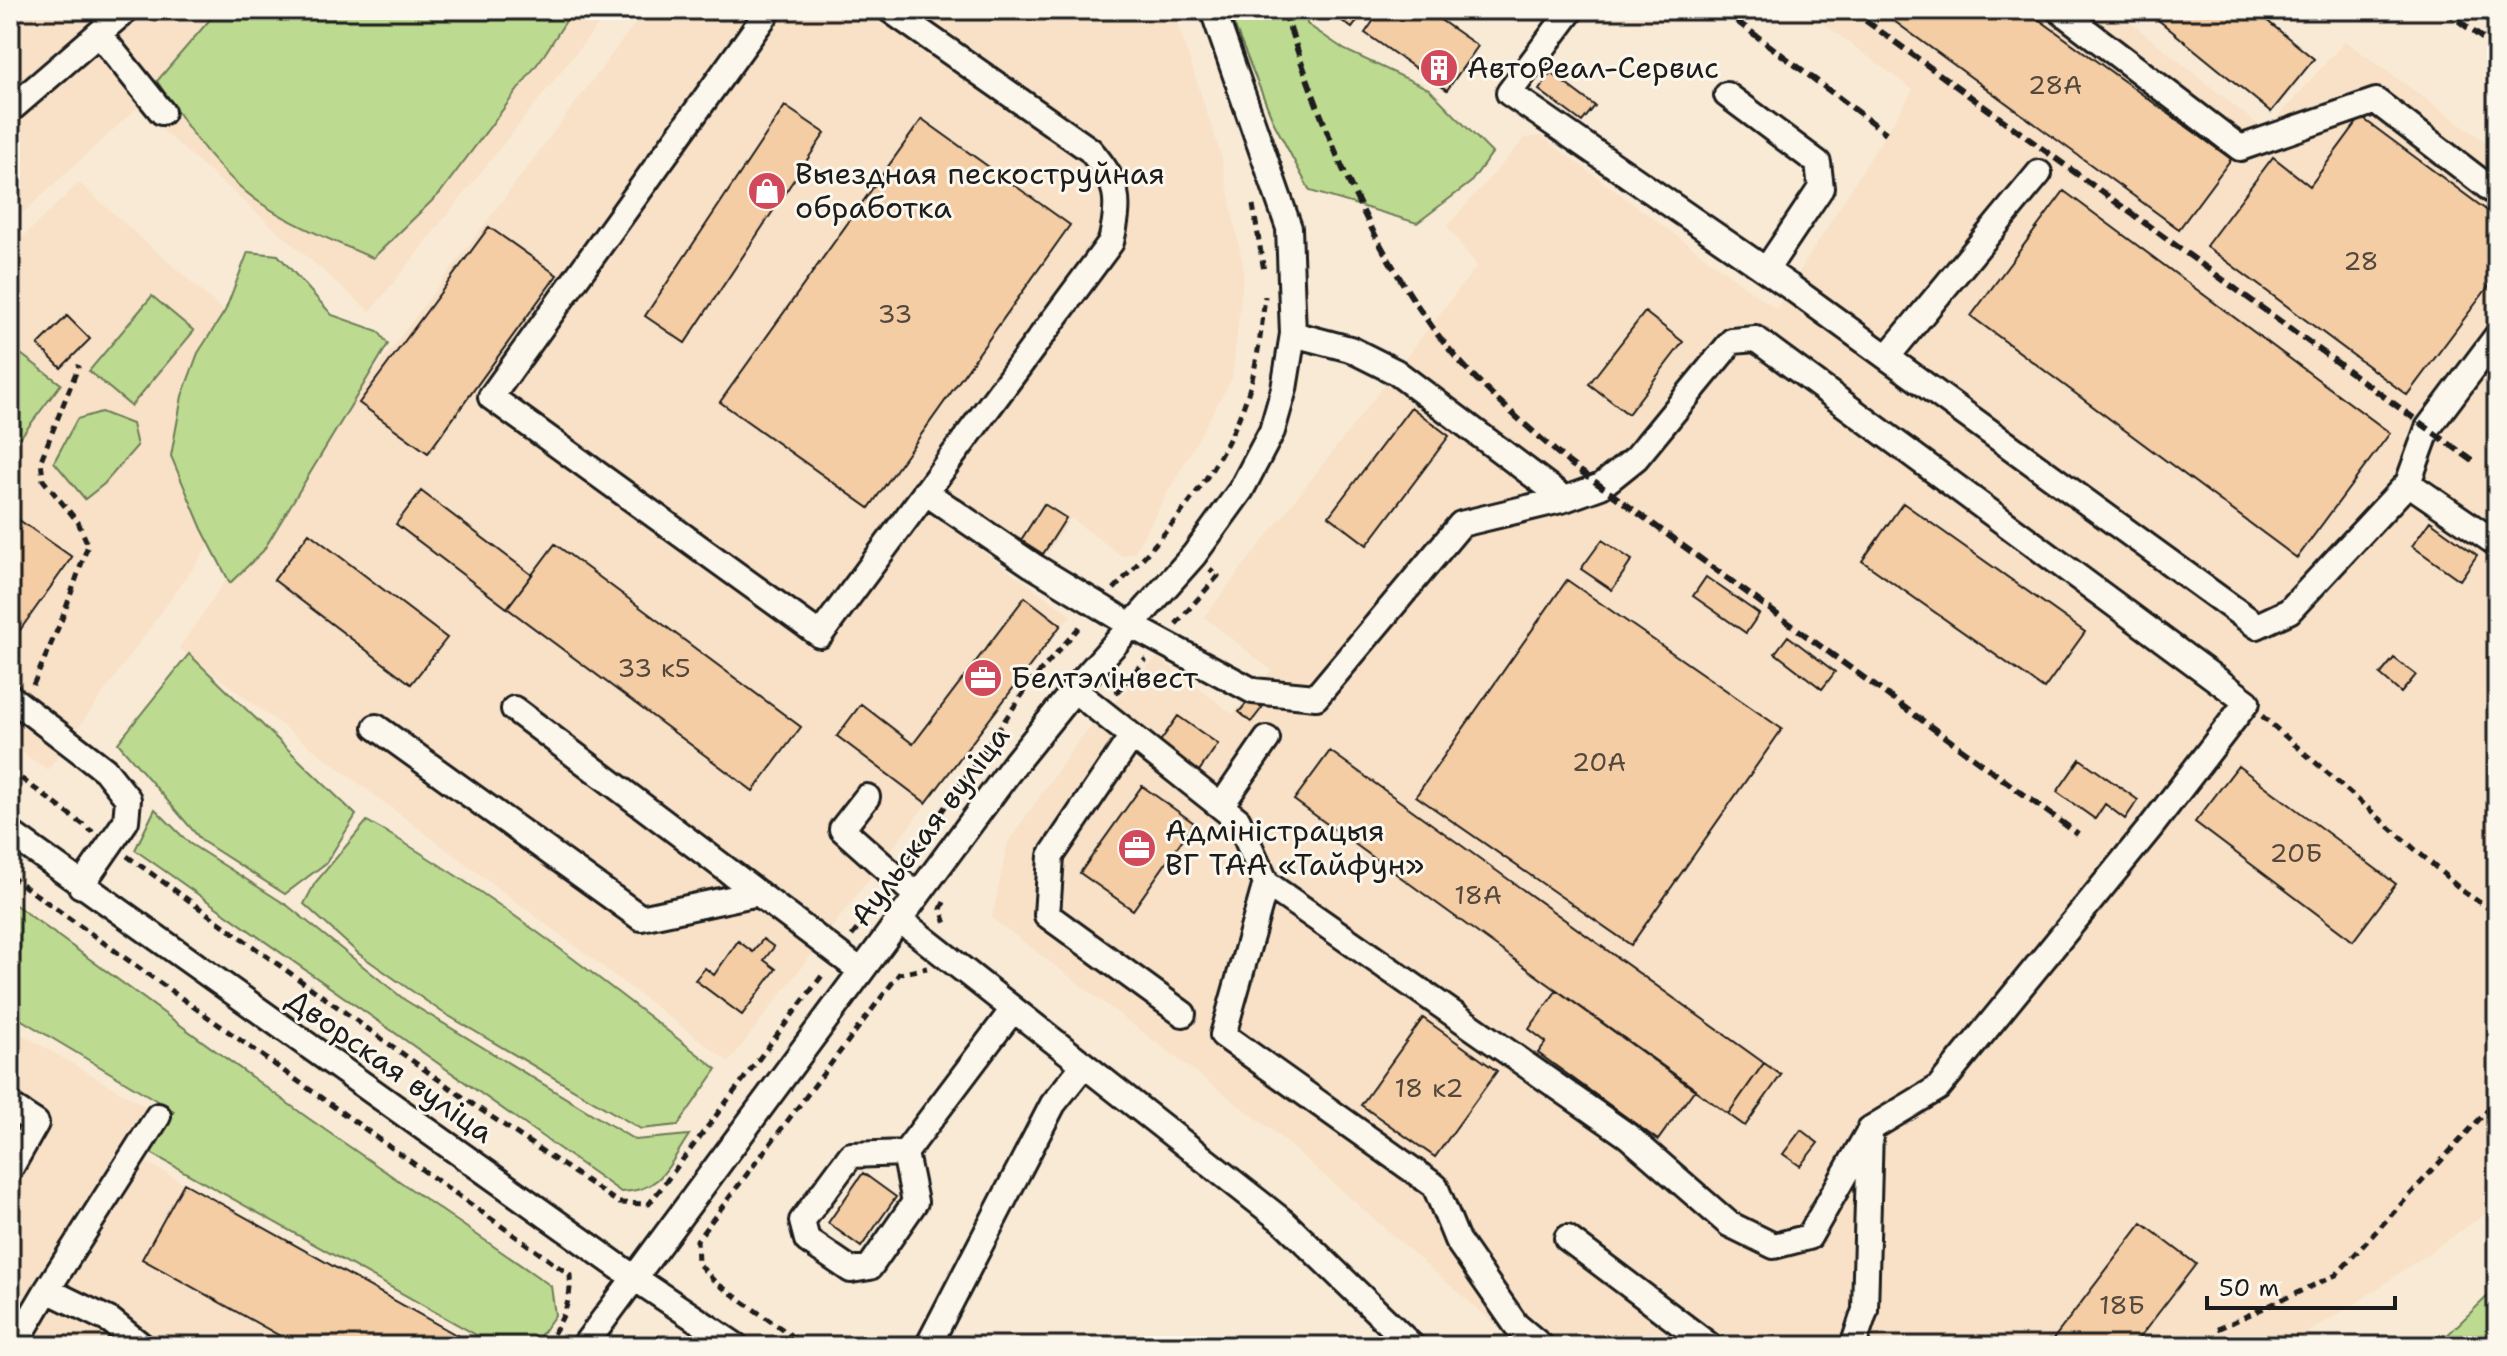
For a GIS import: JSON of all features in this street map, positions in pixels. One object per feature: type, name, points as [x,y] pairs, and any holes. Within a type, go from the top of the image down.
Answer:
[{"type":"street","points":[[10,110],[126,10]]},
{"type":"street","points":[[769,10],[491,397],[820,635],[1111,242],[1118,213],[1111,175],[1090,150],[890,10]]},
{"type":"street","name":"Аульская вуліца","points":[[584,1346],[917,896],[1074,690],[1134,627],[1194,555],[1241,490],[1272,431],[1290,363],[1293,334],[1289,228],[1213,10]]},
{"type":"street","points":[[1571,10],[1509,93],[1766,270],[2257,626],[2289,611],[2408,483],[2428,428],[2497,336]]},
{"type":"street","points":[[2059,10],[2240,148],[2376,101],[2497,194]]},
{"type":"street","points":[[99,34],[162,112]]},
{"type":"street","points":[[1727,95],[1818,163],[1821,188],[1766,270]]},
{"type":"street","points":[[1887,357],[2039,173]]},
{"type":"street","points":[[1293,334],[1350,349],[1396,372],[1565,499]]},
{"type":"street","points":[[925,492],[1134,627],[1253,691],[1316,697],[1461,524],[1565,499],[1601,486],[1636,458],[1732,341],[1756,339],[2247,702],[2150,828],[1938,1088],[1870,1129],[1809,1237],[1774,1246],[1729,1224],[1628,1136],[1266,883],[1238,820],[1074,690]]},
{"type":"street","points":[[2408,483],[2497,544]]},
{"type":"street","points":[[16,700],[105,770],[128,799],[126,821],[81,886]]},
{"type":"street","points":[[514,709],[861,971]]},
{"type":"street","points":[[376,727],[641,918],[758,893]]},
{"type":"street","points":[[1132,736],[1051,856],[1047,915],[1183,1014]]},
{"type":"street","points":[[1221,806],[1267,739]]},
{"type":"street","points":[[867,797],[842,829],[917,896]]},
{"type":"street","name":"Дворская вуліца","points":[[10,833],[633,1277],[736,1346]]},
{"type":"street","points":[[1266,883],[1223,1035],[1435,1186],[1457,1240],[1516,1325],[1541,1346]]},
{"type":"street","points":[[900,920],[1285,1223],[1411,1346]]},
{"type":"street","points":[[905,1153],[851,1155],[802,1221],[807,1240],[851,1270],[870,1267],[915,1202],[905,1153],[1012,1011]]},
{"type":"street","points":[[928,1346],[1053,1104],[1084,1065]]},
{"type":"street","points":[[10,1106],[36,1123],[10,1169]]},
{"type":"street","points":[[14,1346],[158,1116]]},
{"type":"street","points":[[1853,1346],[1865,1310],[1870,1129]]},
{"type":"street","points":[[1567,1238],[1710,1346]]},
{"type":"street","points":[[47,1290],[111,1321],[142,1346]]},
{"type":"path","points":[[10,770],[474,1105],[619,1203],[649,1204],[897,878],[1031,682],[1166,534],[1221,455],[1244,404],[1259,350],[1266,285],[1253,202]]},
{"type":"path","points":[[16,700],[62,619],[88,545],[78,522],[43,480],[41,460],[79,365]]},
{"type":"path","points":[[2247,702],[2464,892],[2497,914]]},
{"type":"path","points":[[10,876],[570,1275],[572,1296],[545,1346]]},
{"type":"path","points":[[806,1346],[715,1282],[698,1263],[697,1240],[899,974],[924,972],[951,936],[941,909],[948,891]]},
{"type":"path","points":[[2218,1329],[2336,1275],[2497,1100]]},
{"type":"shaded area","points":[[10,10],[610,10],[370,312],[137,108],[10,225]]},
{"type":"shaded area","points":[[645,10],[1173,10],[1221,155],[1244,271],[1232,378],[1134,553],[1122,556],[1071,518],[1043,559],[948,499],[936,518],[1071,615],[729,1062],[179,648],[308,460]]},
{"type":"shaded area","points":[[1805,10],[2115,10],[2266,131],[2345,41],[2497,150],[2497,1206],[2355,1304],[2286,1346],[1520,1346],[1273,1131],[992,918],[1008,842],[1079,740],[1157,657],[1233,714],[1271,670],[1204,617],[1477,266],[1447,226],[1525,138],[1541,136],[1776,309],[1913,90]]},
{"type":"shaded area","points":[[79,183],[318,394],[48,770],[10,745],[10,249]]},
{"type":"shaded area","points":[[10,1027],[148,1108],[123,1149],[476,1346],[10,1346]]},
{"type":"green space","points":[[218,10],[573,10],[544,55],[440,193],[373,258],[289,220],[246,192],[208,154],[157,81]]},
{"type":"green space","points":[[1228,10],[1307,10],[1307,24],[1345,50],[1429,89],[1492,153],[1470,183],[1417,223],[1310,191],[1274,123]]},
{"type":"green space","points":[[248,252],[278,255],[332,315],[378,331],[388,344],[263,551],[230,583],[202,529],[171,456],[182,396],[198,353],[225,311]]},
{"type":"green space","points":[[152,296],[194,331],[131,406],[89,371]]},
{"type":"green space","points":[[10,346],[61,384],[10,451]]},
{"type":"green space","points":[[101,412],[132,424],[137,446],[104,484],[85,499],[54,462],[77,419]]},
{"type":"green space","points":[[189,654],[356,815],[326,863],[285,894],[202,841],[118,743]]},
{"type":"green space","points":[[155,809],[189,843],[288,906],[405,1000],[635,1140],[689,1135],[669,1166],[646,1187],[621,1192],[135,850]]},
{"type":"green space","points":[[367,821],[502,907],[717,1069],[678,1125],[641,1129],[442,1012],[359,954],[304,904],[315,883]]},
{"type":"green space","points":[[10,901],[308,1118],[551,1286],[555,1315],[533,1346],[496,1346],[151,1153],[174,1111],[10,1013]]},
{"type":"green space","points":[[2497,1287],[2497,1346],[2436,1346]]},
{"type":"building","points":[[1327,10],[1376,10],[1371,18],[1364,12],[1352,28]]},
{"type":"building","name":"АвтоРеал-Сервис","points":[[1381,10],[1426,10],[1478,46],[1447,90],[1365,33]]},
{"type":"building","points":[[1879,10],[2026,10],[2231,159],[2179,229]]},
{"type":"building","points":[[2146,10],[2254,10],[2314,59],[2271,112]]},
{"type":"building","points":[[1551,73],[1595,106],[1582,122],[1539,90]]},
{"type":"building","points":[[785,106],[825,133],[685,343],[645,316]]},
{"type":"building","points":[[2361,117],[2497,218],[2497,275],[2407,395],[2206,246],[2273,157],[2310,186]]},
{"type":"building","points":[[922,119],[1070,225],[869,508],[720,402]]},
{"type":"building","points":[[2064,191],[2390,433],[2297,558],[1971,316]]},
{"type":"building","points":[[489,227],[557,275],[428,453],[359,403]]},
{"type":"building","points":[[1645,312],[1683,342],[1628,414],[1589,384]]},
{"type":"building","points":[[67,316],[90,339],[61,368],[38,345]]},
{"type":"building","points":[[1411,407],[1449,436],[1367,545],[1329,516]]},
{"type":"building","points":[[421,491],[532,575],[507,608],[396,524]]},
{"type":"building","points":[[1903,503],[2085,632],[2044,689],[1862,561]]},
{"type":"building","points":[[1044,504],[1066,518],[1043,554],[1021,540]]},
{"type":"building","points":[[12,515],[72,557],[13,640],[10,638]]},
{"type":"building","points":[[2430,521],[2477,555],[2460,580],[2412,546]]},
{"type":"building","points":[[309,533],[447,638],[411,684],[274,580]]},
{"type":"building","points":[[1602,540],[1632,560],[1612,590],[1581,569]]},
{"type":"building","points":[[555,544],[801,727],[753,791],[507,608]]},
{"type":"building","points":[[1706,577],[1759,614],[1746,633],[1693,596]]},
{"type":"building","points":[[1567,580],[1782,729],[1631,945],[1416,796]]},
{"type":"building","points":[[1025,597],[1061,625],[926,803],[837,736],[861,704],[913,744]]},
{"type":"building","points":[[1788,636],[1835,672],[1822,689],[1775,653]]},
{"type":"building","points":[[2394,658],[2416,675],[2401,693],[2380,675]]},
{"type":"building","points":[[1250,699],[1262,708],[1251,722],[1239,712]]},
{"type":"building","points":[[1178,716],[1218,744],[1199,771],[1159,743]]},
{"type":"building","points":[[1330,751],[1764,1063],[1728,1114],[1294,800]]},
{"type":"building","points":[[2080,759],[2138,800],[2125,819],[2105,804],[2095,819],[2057,792]]},
{"type":"building","points":[[2238,766],[2396,884],[2353,941],[2195,822]]},
{"type":"building","name":"Адміністрацыя ВГ ТАА «Тайфун»","points":[[1142,786],[1194,823],[1133,910],[1080,873]]},
{"type":"building","points":[[763,939],[774,947],[764,960],[776,969],[742,1015],[695,980],[705,968],[714,975],[738,941],[753,952]]},
{"type":"building","points":[[1557,990],[1695,1089],[1658,1140],[1538,1053],[1546,1042],[1529,1029]]},
{"type":"building","points":[[1423,1018],[1497,1071],[1435,1157],[1361,1105]]},
{"type":"building","points":[[1764,1063],[1781,1075],[1745,1126],[1728,1114]]},
{"type":"building","points":[[1801,1130],[1818,1143],[1800,1166],[1783,1154]]},
{"type":"building","points":[[863,1173],[896,1197],[861,1247],[828,1223]]},
{"type":"building","points":[[184,1183],[476,1346],[298,1346],[142,1259]]},
{"type":"building","points":[[2142,1223],[2196,1264],[2133,1346],[2048,1346]]},
{"type":"railway","points":[[1284,10],[1328,133],[1363,211],[1405,287],[1430,324],[1477,380],[1568,462],[2078,834]]},
{"type":"railway","points":[[1722,10],[1886,133]]},
{"type":"railway","points":[[1851,10],[2477,464]]},
{"type":"railway","points":[[2444,10],[2497,49]]},
{"type":"railway","points":[[2480,10],[2497,23]]},
{"type":"place","name":"АвтоРеал-Сервис","points":[[1439,68]]},
{"type":"place","name":"Выездная пескоструйная обработка","points":[[767,191]]},
{"type":"place","name":"Белтэлінвест","points":[[983,678]]},
{"type":"place","name":"Адміністрацыя ВГ ТАА «Тайфун»","points":[[1137,848]]}]
